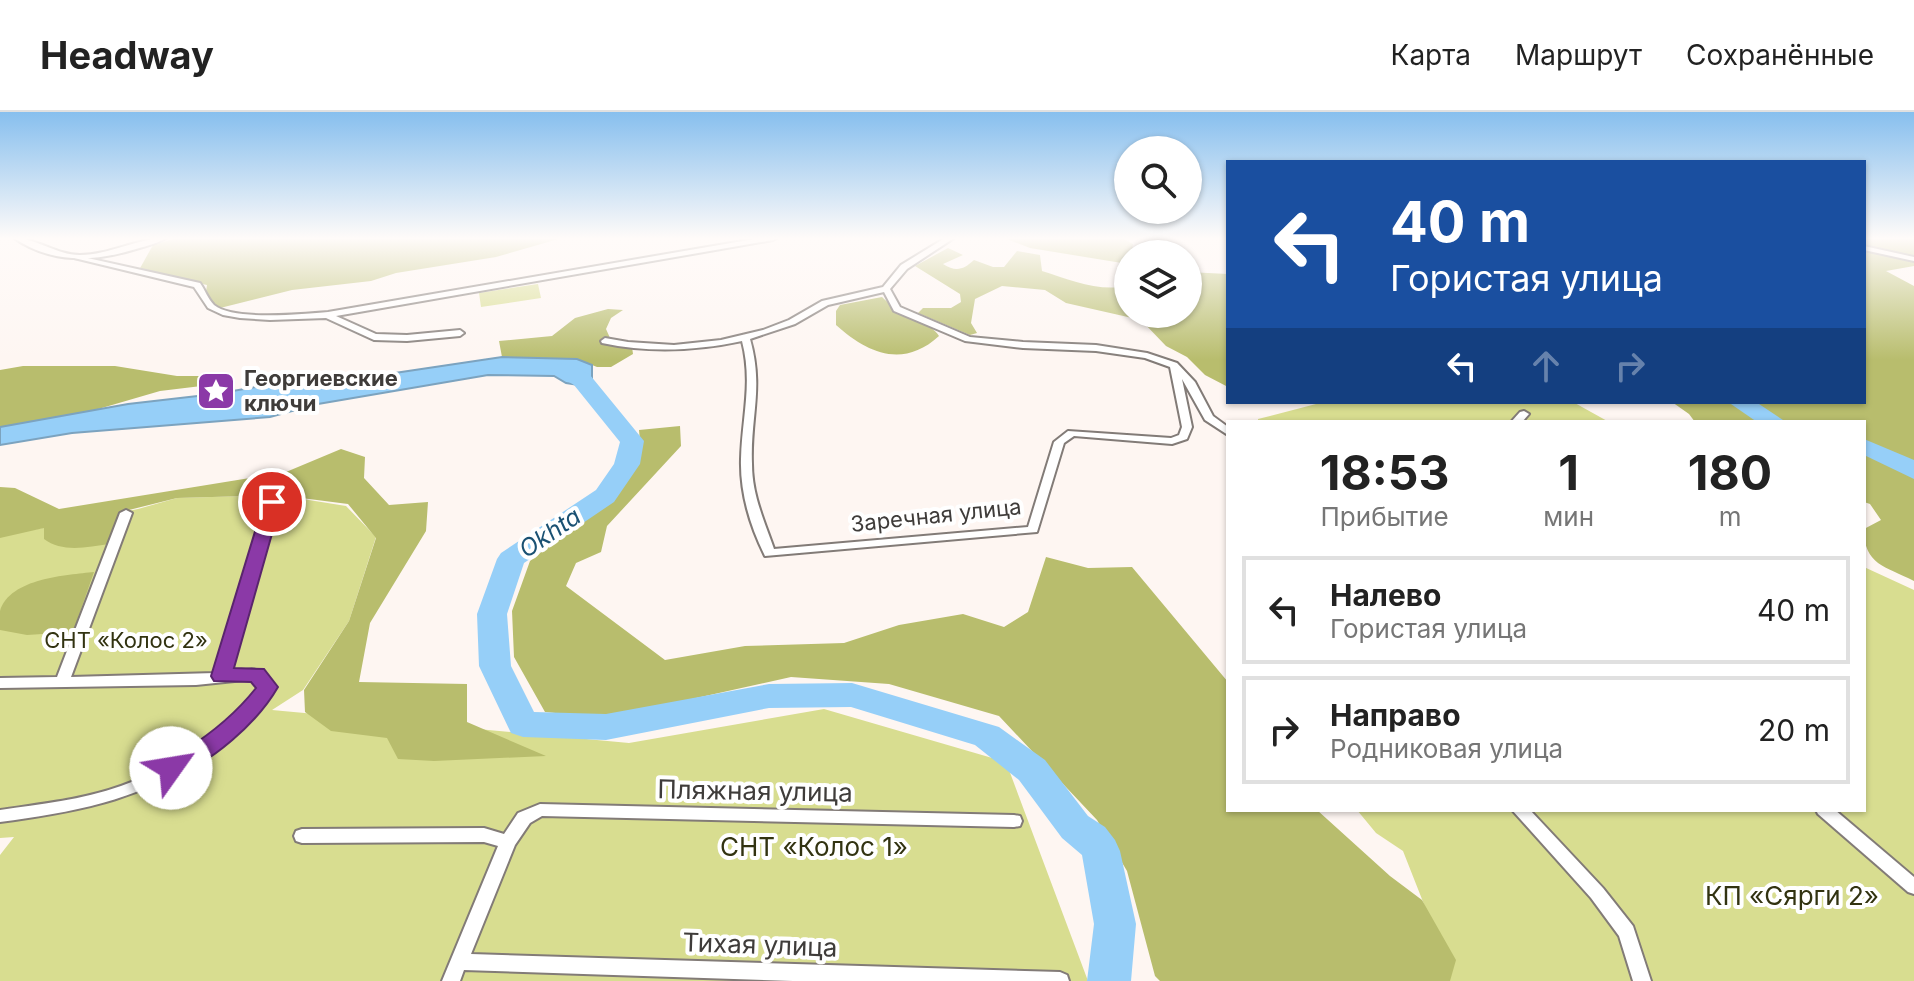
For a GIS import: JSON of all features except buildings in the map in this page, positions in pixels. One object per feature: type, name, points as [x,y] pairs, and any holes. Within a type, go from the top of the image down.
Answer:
[{"type":"street","points":[[168,279],[197,285],[202,289],[206,302],[215,309],[241,315],[328,315],[539,279]]},
{"type":"street","points":[[605,341],[665,347],[745,337],[789,324],[825,303],[886,289],[895,279]]},
{"type":"street","points":[[886,289],[897,309],[968,339],[1096,348],[1147,356],[1174,365],[1190,382],[1209,418],[1226,431]]},
{"type":"street","points":[[328,315],[374,337],[407,338],[460,333]]},
{"type":"street","name":"Заречная улица","points":[[745,337],[755,364],[746,453],[747,483],[769,553],[1033,530],[1059,442],[1072,433],[1172,441],[1183,437],[1187,427],[1174,365]]},
{"type":"street","points":[[221,676],[272,502]]},
{"type":"street","points":[[63,681],[126,513]]},
{"type":"street","points":[[0,683],[196,680],[257,674],[268,687],[248,714],[193,757],[128,791],[72,806],[0,816]]},
{"type":"street","name":"Пляжная улица","points":[[451,981],[508,842],[524,818],[540,810],[1014,821]]},
{"type":"street","points":[[1522,812],[1597,893],[1627,932],[1642,981]]},
{"type":"street","points":[[1826,812],[1914,887]]},
{"type":"street","points":[[302,836],[484,835],[508,842]]},
{"type":"street","name":"Тихая улица","points":[[459,962],[1060,981]]},
{"type":"green space","points":[[178,279],[379,279],[292,290],[220,308],[205,298],[207,285]]},
{"type":"green space","points":[[935,279],[1065,279],[1114,287],[1114,314],[1066,303],[1045,290],[1002,286],[975,299],[971,323],[977,333],[970,335],[918,313],[923,308],[951,308],[961,302],[960,294]]},
{"type":"green space","points":[[1202,279],[1226,279],[1226,386],[1205,375],[1187,357],[1166,346],[1149,328],[1202,328]]},
{"type":"green space","points":[[1866,279],[1900,279],[1914,286],[1914,581],[1878,563],[1866,544],[1866,528],[1881,520],[1866,503],[1866,420],[1694,420],[1675,404],[1866,404]]},
{"type":"green space","points":[[538,284],[541,298],[481,307],[479,293]]},
{"type":"green space","points":[[882,297],[939,336],[912,352],[886,353],[860,343],[836,325],[836,311],[840,305]]},
{"type":"green space","points":[[608,309],[623,310],[611,318],[606,329],[610,338],[632,347],[633,354],[611,367],[597,367],[577,359],[502,357],[499,341],[552,336],[575,318]]},
{"type":"green space","points":[[23,366],[115,366],[177,376],[218,376],[218,384],[160,391],[88,412],[0,427],[0,370]]},
{"type":"green space","points":[[1316,404],[1577,404],[1605,420],[1258,420]]},
{"type":"green space","points":[[680,426],[681,446],[607,526],[601,552],[576,563],[566,586],[665,660],[745,646],[844,643],[899,625],[963,614],[1004,627],[1028,612],[1046,557],[1088,568],[1132,567],[1226,680],[1226,812],[1319,812],[1390,876],[1422,900],[1456,960],[1450,981],[1160,981],[1155,976],[1127,871],[1097,820],[999,716],[889,684],[791,677],[606,718],[545,712],[514,657],[512,611],[530,561],[612,496],[633,468],[640,441],[639,430]]},
{"type":"green space","points":[[341,449],[365,457],[364,478],[389,505],[428,502],[426,531],[370,623],[359,682],[467,684],[467,722],[546,756],[434,761],[398,759],[387,738],[331,731],[305,712],[304,690],[349,621],[376,538],[348,504],[278,495],[177,498],[121,512],[109,544],[75,548],[59,546],[44,539],[44,528],[0,538],[0,487],[15,488],[59,509],[286,472]]},
{"type":"green space","name":"СНТ «Колос 1»","points":[[278,495],[346,506],[376,537],[349,621],[303,690],[272,710],[629,743],[824,709],[1006,762],[1088,981],[0,981],[0,855],[14,837],[0,838],[0,526],[17,533],[138,509],[177,498]]},
{"type":"green space","name":"КП «Сярги 2»","points":[[1866,568],[1914,590],[1914,981],[1440,981],[1429,917],[1403,851],[1376,833],[1359,812],[1866,812]]},
{"type":"green space","points":[[94,572],[73,632],[27,635],[0,630],[0,611],[15,591],[41,580]]},
{"type":"water","points":[[502,357],[577,359],[592,365],[592,387],[566,383],[554,376],[488,375],[318,404],[270,417],[72,433],[0,445],[0,427],[128,404],[215,394],[296,380],[364,381],[388,374]]},
{"type":"waterway","name":"Okhta","points":[[560,370],[582,380],[632,441],[627,464],[605,496],[511,559],[492,614],[495,666],[523,724],[606,727],[769,696],[852,695],[987,736],[1032,770],[1075,827],[1092,838],[1101,851],[1115,924],[1109,981]]},
{"type":"waterway","points":[[1742,404],[1770,420]]},
{"type":"waterway","points":[[1866,447],[1895,458],[1914,471]]},
{"type":"place","name":"Георгиевские ключи","points":[[216,391]]},
{"type":"route","points":[[171,768],[193,757],[248,714],[268,687],[257,674],[221,676],[272,502]]},
{"type":"park label","name":"СНТ «Колос 2»","points":[[126,640]]}]
